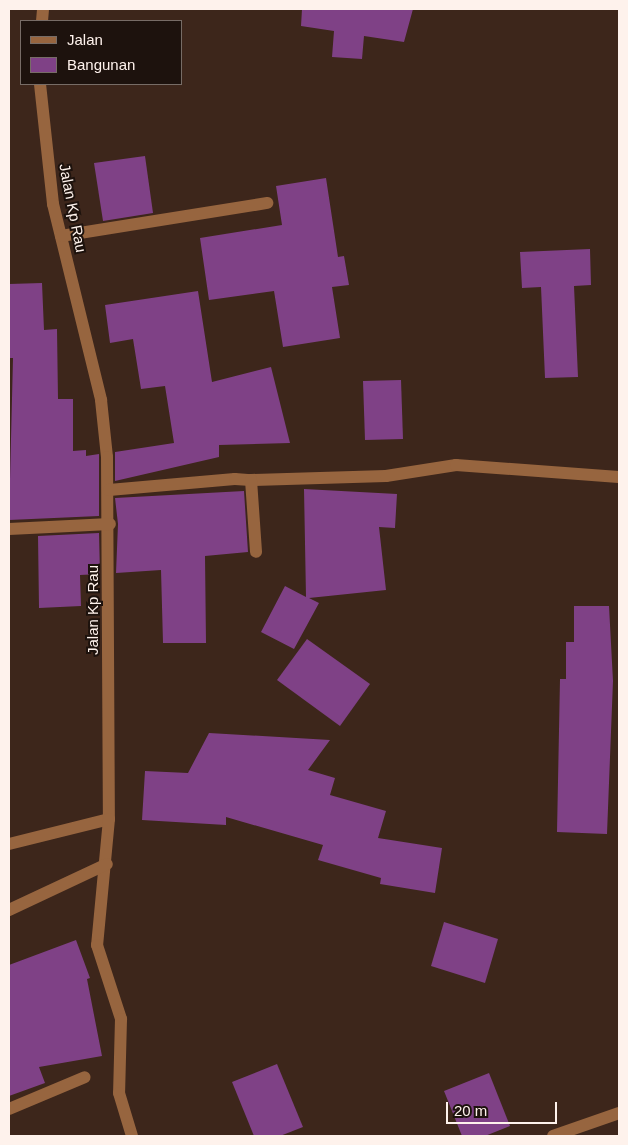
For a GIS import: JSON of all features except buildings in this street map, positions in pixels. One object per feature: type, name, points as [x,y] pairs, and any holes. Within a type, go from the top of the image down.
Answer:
[{"type":"street","name":"Jalan Kp Rau","points":[[40,85],[53,204],[101,400],[109,490],[109,819],[107,864],[97,944],[121,1019],[119,1093],[132,1136]]},
{"type":"street","points":[[61,236],[267,203]]},
{"type":"street","points":[[109,490],[235,478],[251,480],[386,476],[456,465],[619,477]]},
{"type":"street","points":[[251,480],[256,552]]},
{"type":"street","points":[[9,529],[110,524]]},
{"type":"street","points":[[9,844],[109,819]]},
{"type":"street","points":[[9,910],[107,864]]},
{"type":"street","points":[[9,1108],[85,1077]]},
{"type":"street","points":[[553,1136],[619,1113]]}]
